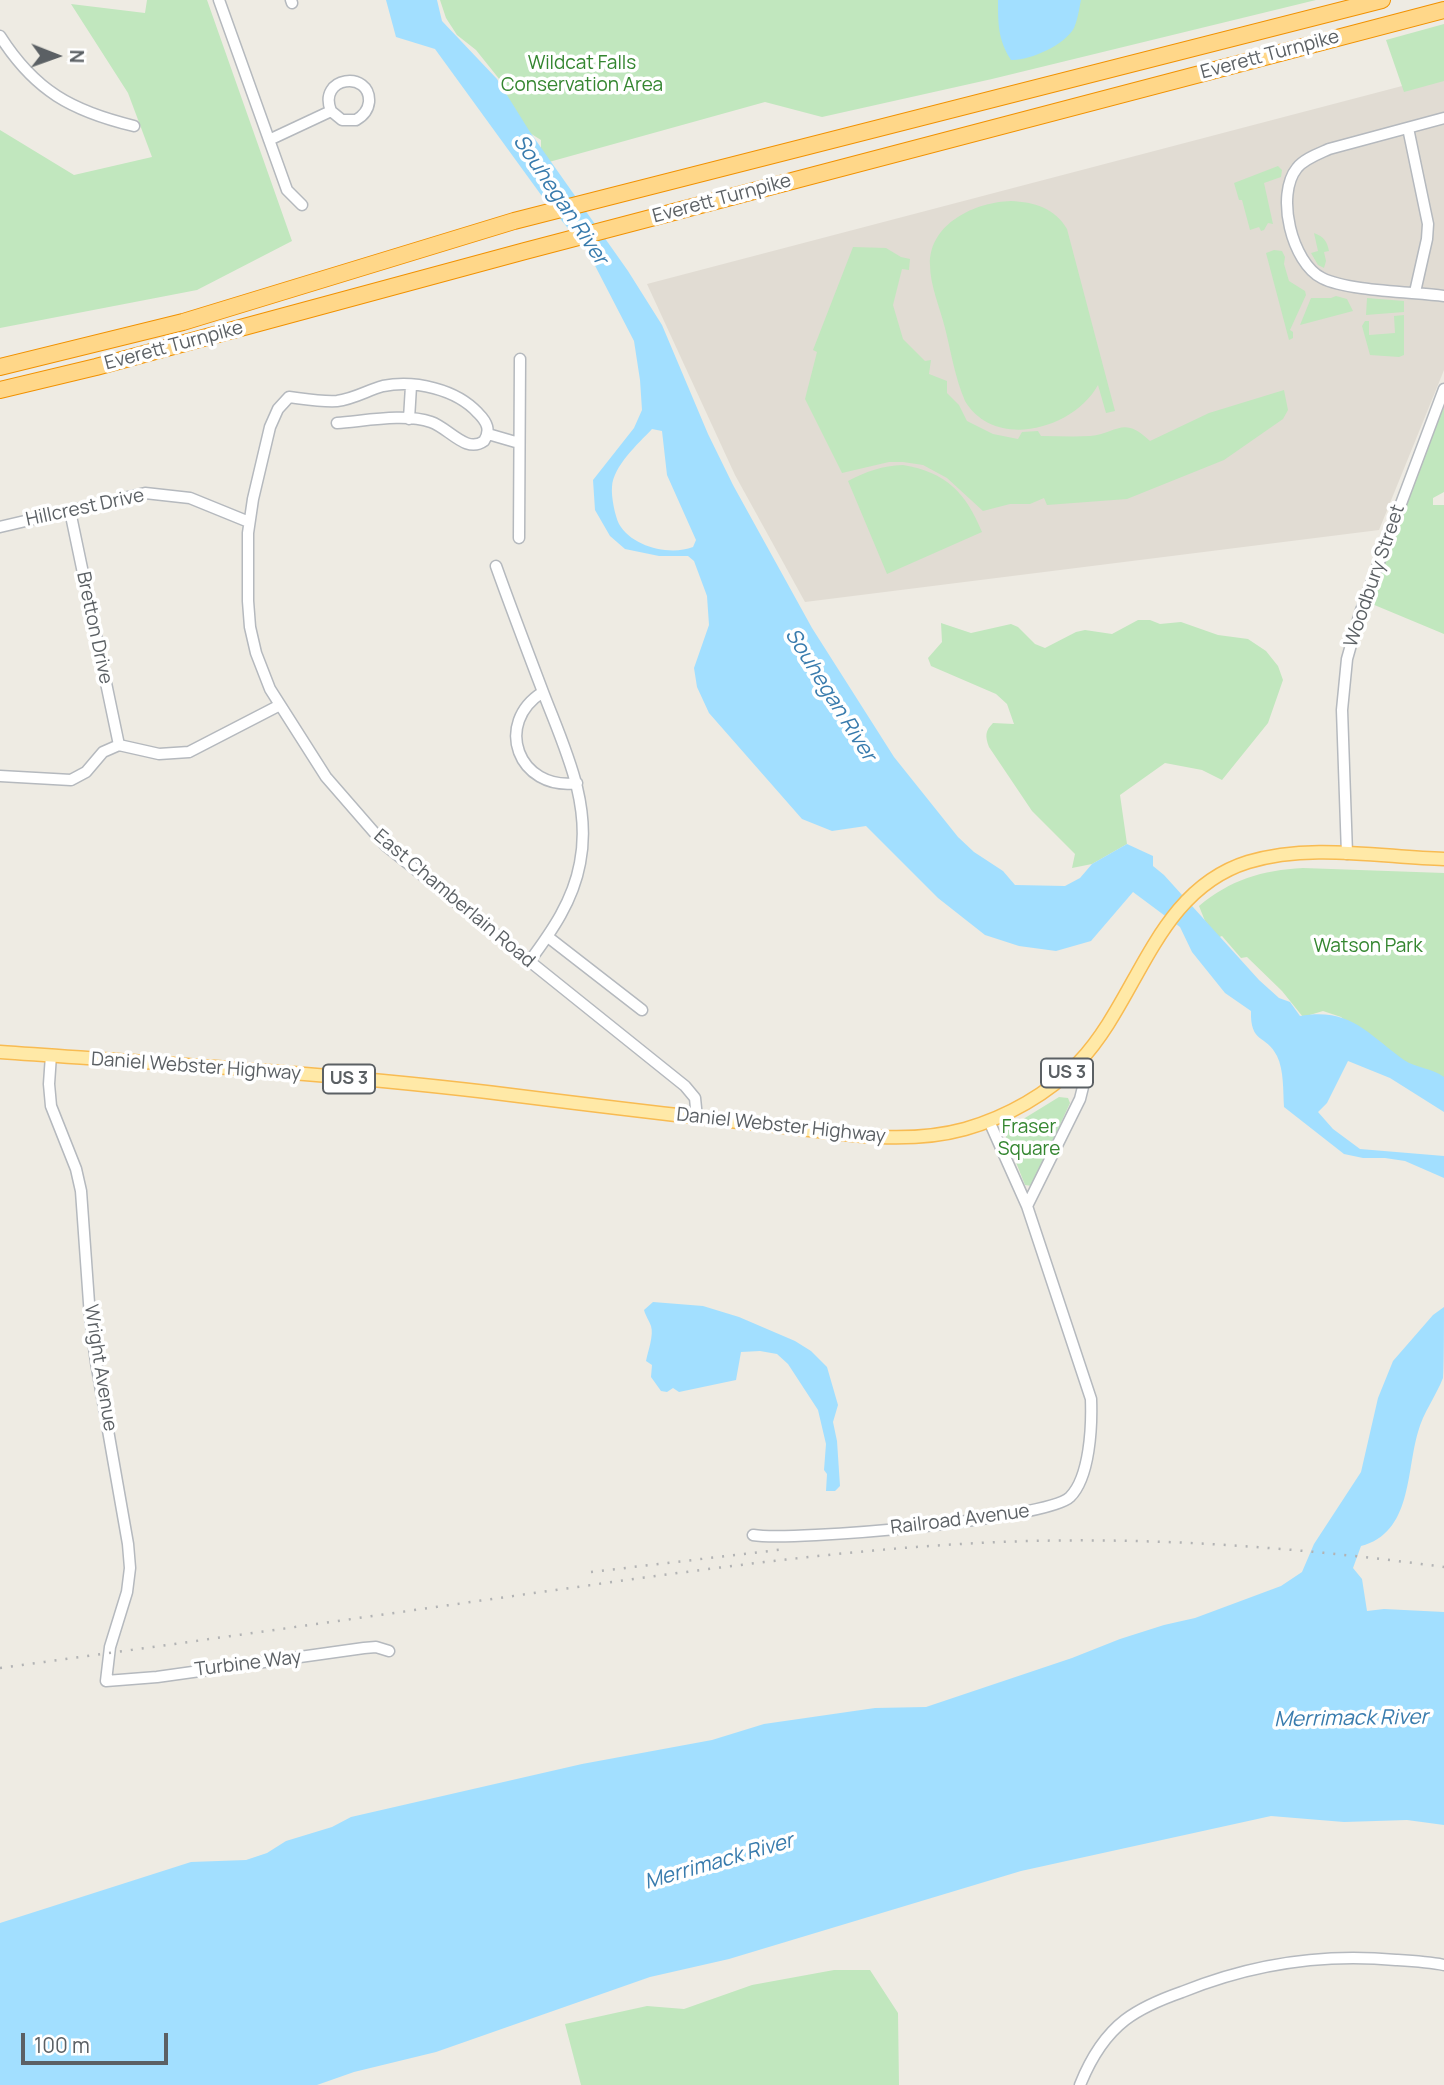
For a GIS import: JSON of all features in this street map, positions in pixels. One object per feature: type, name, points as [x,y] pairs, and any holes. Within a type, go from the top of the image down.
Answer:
[{"type":"highway","name":"Everett Turnpike","points":[[0,367],[183,322],[514,221],[1382,0]]},
{"type":"highway","name":"Everett Turnpike","points":[[0,390],[96,367],[634,222],[1444,10]]},
{"type":"main road","name":"Daniel Webster Highway","points":[[0,1052],[420,1084],[696,1118],[895,1138],[941,1135],[989,1121],[1029,1102],[1081,1060],[1107,1025],[1172,916],[1204,884],[1244,863],[1281,855],[1347,854],[1444,859]]},
{"type":"street","points":[[219,0],[287,190],[302,205]]},
{"type":"street","points":[[0,36],[25,70],[51,92],[90,114],[134,126]]},
{"type":"street","points":[[269,141],[331,111]]},
{"type":"street","points":[[1444,118],[1329,149],[1303,162],[1292,177],[1287,197],[1296,248],[1312,272],[1325,280],[1340,284],[1444,296]]},
{"type":"street","points":[[1408,128],[1428,225],[1415,292]]},
{"type":"street","points":[[519,538],[520,359]]},
{"type":"street","points":[[337,423],[409,419],[438,425],[470,446],[480,444],[488,434],[484,420],[459,397],[436,389],[411,386],[409,419]]},
{"type":"street","name":"East Chamberlain Road","points":[[411,386],[383,387],[335,401],[289,397],[278,409],[270,427],[249,522],[248,601],[251,634],[263,674],[326,777],[386,846],[685,1086],[695,1098],[696,1118]]},
{"type":"street","name":"Woodbury Street","points":[[1347,854],[1342,709],[1347,659],[1373,576],[1444,389]]},
{"type":"street","points":[[488,434],[519,443]]},
{"type":"street","name":"Hillcrest Drive","points":[[0,527],[134,495],[156,494],[190,498],[249,522]]},
{"type":"street","name":"Bretton Drive","points":[[70,511],[119,745]]},
{"type":"street","points":[[496,566],[577,783],[582,808],[581,860],[568,904],[529,962]]},
{"type":"street","points":[[543,692],[530,701],[519,720],[519,753],[524,764],[540,778],[559,784],[577,783]]},
{"type":"street","points":[[0,776],[71,780],[86,772],[103,752],[119,745],[159,754],[189,752],[280,705]]},
{"type":"street","points":[[548,937],[642,1010]]},
{"type":"street","name":"Wright Avenue","points":[[51,1055],[51,1106],[76,1169],[81,1191],[94,1351],[128,1544],[130,1568],[127,1592],[110,1647],[106,1681]]},
{"type":"street","points":[[1027,1206],[1080,1099],[1084,1083],[1081,1060]]},
{"type":"street","name":"Railroad Avenue","points":[[753,1535],[779,1538],[815,1536],[971,1520],[1042,1509],[1067,1500],[1079,1483],[1086,1462],[1091,1399],[1027,1206],[989,1121]]},
{"type":"street","name":"Turbine Way","points":[[106,1681],[157,1677],[364,1648],[376,1647],[389,1651]]},
{"type":"street","points":[[1080,2085],[1097,2050],[1125,2020],[1151,2005],[1206,1982],[1253,1968],[1312,1958],[1371,1957],[1444,1965]]},
{"type":"shaded area","points":[[1444,75],[1444,370],[1379,530],[805,602],[735,475],[647,284]]},
{"type":"green space","points":[[147,0],[207,0],[292,241],[197,290],[0,328],[0,130],[74,175],[152,157],[128,93],[71,4],[145,13]]},
{"type":"green space","name":"Wildcat Falls Conservation Area","points":[[440,0],[1316,0],[992,79],[822,117],[765,102],[549,162],[541,151],[541,140],[525,130],[508,100],[504,85],[476,50],[457,35],[446,18]]},
{"type":"green space","points":[[1444,24],[1444,81],[1404,92],[1386,40]]},
{"type":"green space","points":[[1278,166],[1282,170],[1281,177],[1264,183],[1273,224],[1268,223],[1261,231],[1259,227],[1250,230],[1234,183]]},
{"type":"green space","points":[[1011,201],[1028,203],[1050,211],[1067,229],[1115,411],[1106,413],[1098,385],[1087,400],[1053,423],[1014,430],[995,426],[978,416],[965,401],[932,280],[932,250],[937,237],[957,218],[983,206]]},
{"type":"green space","points":[[1314,233],[1323,238],[1329,251],[1324,252],[1324,268],[1318,265],[1311,253],[1318,251]]},
{"type":"green space","points":[[853,247],[886,248],[910,259],[909,270],[902,269],[893,305],[903,339],[925,361],[931,360],[929,374],[947,381],[947,393],[959,405],[967,421],[993,434],[1018,439],[1022,432],[1038,431],[1041,436],[1090,436],[1127,427],[1141,433],[1150,441],[1209,413],[1284,390],[1288,410],[1283,419],[1224,460],[1127,499],[1047,505],[1044,498],[1030,504],[1010,504],[983,511],[947,478],[923,465],[889,462],[842,473],[805,399],[817,352],[813,350]]},
{"type":"green space","points":[[1282,251],[1289,281],[1305,291],[1306,295],[1290,330],[1293,332],[1293,338],[1289,340],[1266,253]]},
{"type":"green space","points":[[1336,296],[1347,299],[1353,311],[1300,325],[1311,298]]},
{"type":"green space","points":[[1367,298],[1404,301],[1404,312],[1366,315]]},
{"type":"green space","points":[[1404,315],[1404,355],[1370,355],[1362,326],[1365,321],[1369,321],[1369,335],[1395,333],[1394,316]]},
{"type":"green space","points":[[1444,407],[1444,492],[1433,498],[1433,505],[1444,505],[1444,634],[1372,604],[1393,528]]},
{"type":"green space","points":[[903,465],[931,473],[953,486],[969,506],[982,532],[887,574],[848,481],[875,470]]},
{"type":"green space","points":[[1138,620],[1150,620],[1160,624],[1181,622],[1218,635],[1248,639],[1266,651],[1278,666],[1283,680],[1268,723],[1222,780],[1202,770],[1165,763],[1120,795],[1127,844],[1092,864],[1072,868],[1075,854],[1032,811],[989,747],[987,734],[993,723],[1014,724],[1007,704],[996,694],[931,666],[928,658],[942,642],[941,623],[971,633],[1011,624],[1018,627],[1035,644],[1045,648],[1076,632],[1085,630],[1112,634]]},
{"type":"green space","name":"Watson Park","points":[[1303,868],[1444,873],[1444,1085],[1401,1067],[1341,1017],[1323,1011],[1303,1017],[1282,991],[1247,957],[1241,958],[1222,936],[1217,938],[1205,921],[1199,906],[1223,889],[1260,874]]},
{"type":"green space","name":"Fraser Square","points":[[1059,1097],[1068,1098],[1070,1103],[1032,1186],[1025,1185],[1006,1137],[1007,1129]]},
{"type":"green space","points":[[834,1970],[870,1970],[898,2013],[899,2085],[581,2085],[565,2024],[647,2006],[684,2009],[752,1985]]},
{"type":"water","name":"Souhegan River","points":[[386,0],[437,0],[442,21],[497,79],[530,132],[628,271],[662,325],[708,434],[733,485],[812,628],[894,757],[958,837],[974,852],[1003,871],[1015,885],[1065,886],[1080,878],[1092,864],[1127,844],[1153,856],[1153,866],[1259,980],[1279,998],[1290,1002],[1300,1016],[1332,1015],[1345,1019],[1368,1032],[1404,1060],[1444,1077],[1444,1112],[1390,1078],[1348,1061],[1327,1103],[1318,1112],[1333,1129],[1360,1149],[1444,1156],[1444,1178],[1405,1161],[1344,1154],[1284,1107],[1283,1081],[1277,1056],[1253,1029],[1251,1011],[1225,993],[1192,952],[1180,927],[1133,892],[1091,941],[1056,951],[1019,946],[985,935],[938,898],[866,826],[832,831],[802,819],[709,713],[697,687],[694,668],[709,625],[707,596],[694,561],[688,556],[659,556],[625,549],[610,536],[595,510],[593,480],[634,428],[642,410],[634,341],[589,254],[544,199],[435,49],[396,37]],"holes":[[[652,429],[662,431],[667,475],[696,540],[693,547],[684,550],[652,548],[633,539],[619,524],[614,506],[613,479],[621,463]]]},
{"type":"water","points":[[998,0],[1081,0],[1074,28],[1063,40],[1036,55],[1011,60],[1003,46]]},
{"type":"water","points":[[653,1302],[703,1306],[739,1317],[795,1341],[811,1351],[827,1367],[838,1405],[833,1422],[840,1486],[835,1491],[826,1491],[826,1444],[818,1410],[788,1364],[777,1354],[741,1352],[736,1380],[679,1392],[673,1388],[667,1392],[661,1391],[651,1377],[652,1365],[646,1361],[652,1330],[644,1310]]},
{"type":"water","name":"Merrimack River","points":[[1444,1307],[1443,1378],[1420,1425],[1404,1499],[1390,1528],[1378,1539],[1361,1546],[1353,1568],[1362,1579],[1367,1611],[1384,1609],[1444,1612],[1444,1825],[1407,1820],[1344,1822],[1271,1816],[1021,1871],[729,1959],[650,1977],[436,2052],[354,2072],[317,2085],[0,2085],[0,1923],[191,1862],[246,1860],[267,1853],[286,1841],[332,1827],[351,1817],[582,1764],[712,1740],[764,1724],[875,1708],[926,1707],[1120,1639],[1195,1618],[1281,1586],[1302,1572],[1314,1544],[1361,1472],[1378,1398],[1393,1361],[1433,1315]]},
{"type":"railway","points":[[0,1668],[691,1571],[938,1545],[1056,1541],[1167,1542],[1278,1549],[1444,1567]]},
{"type":"railway","points":[[591,1572],[786,1549]]}]
